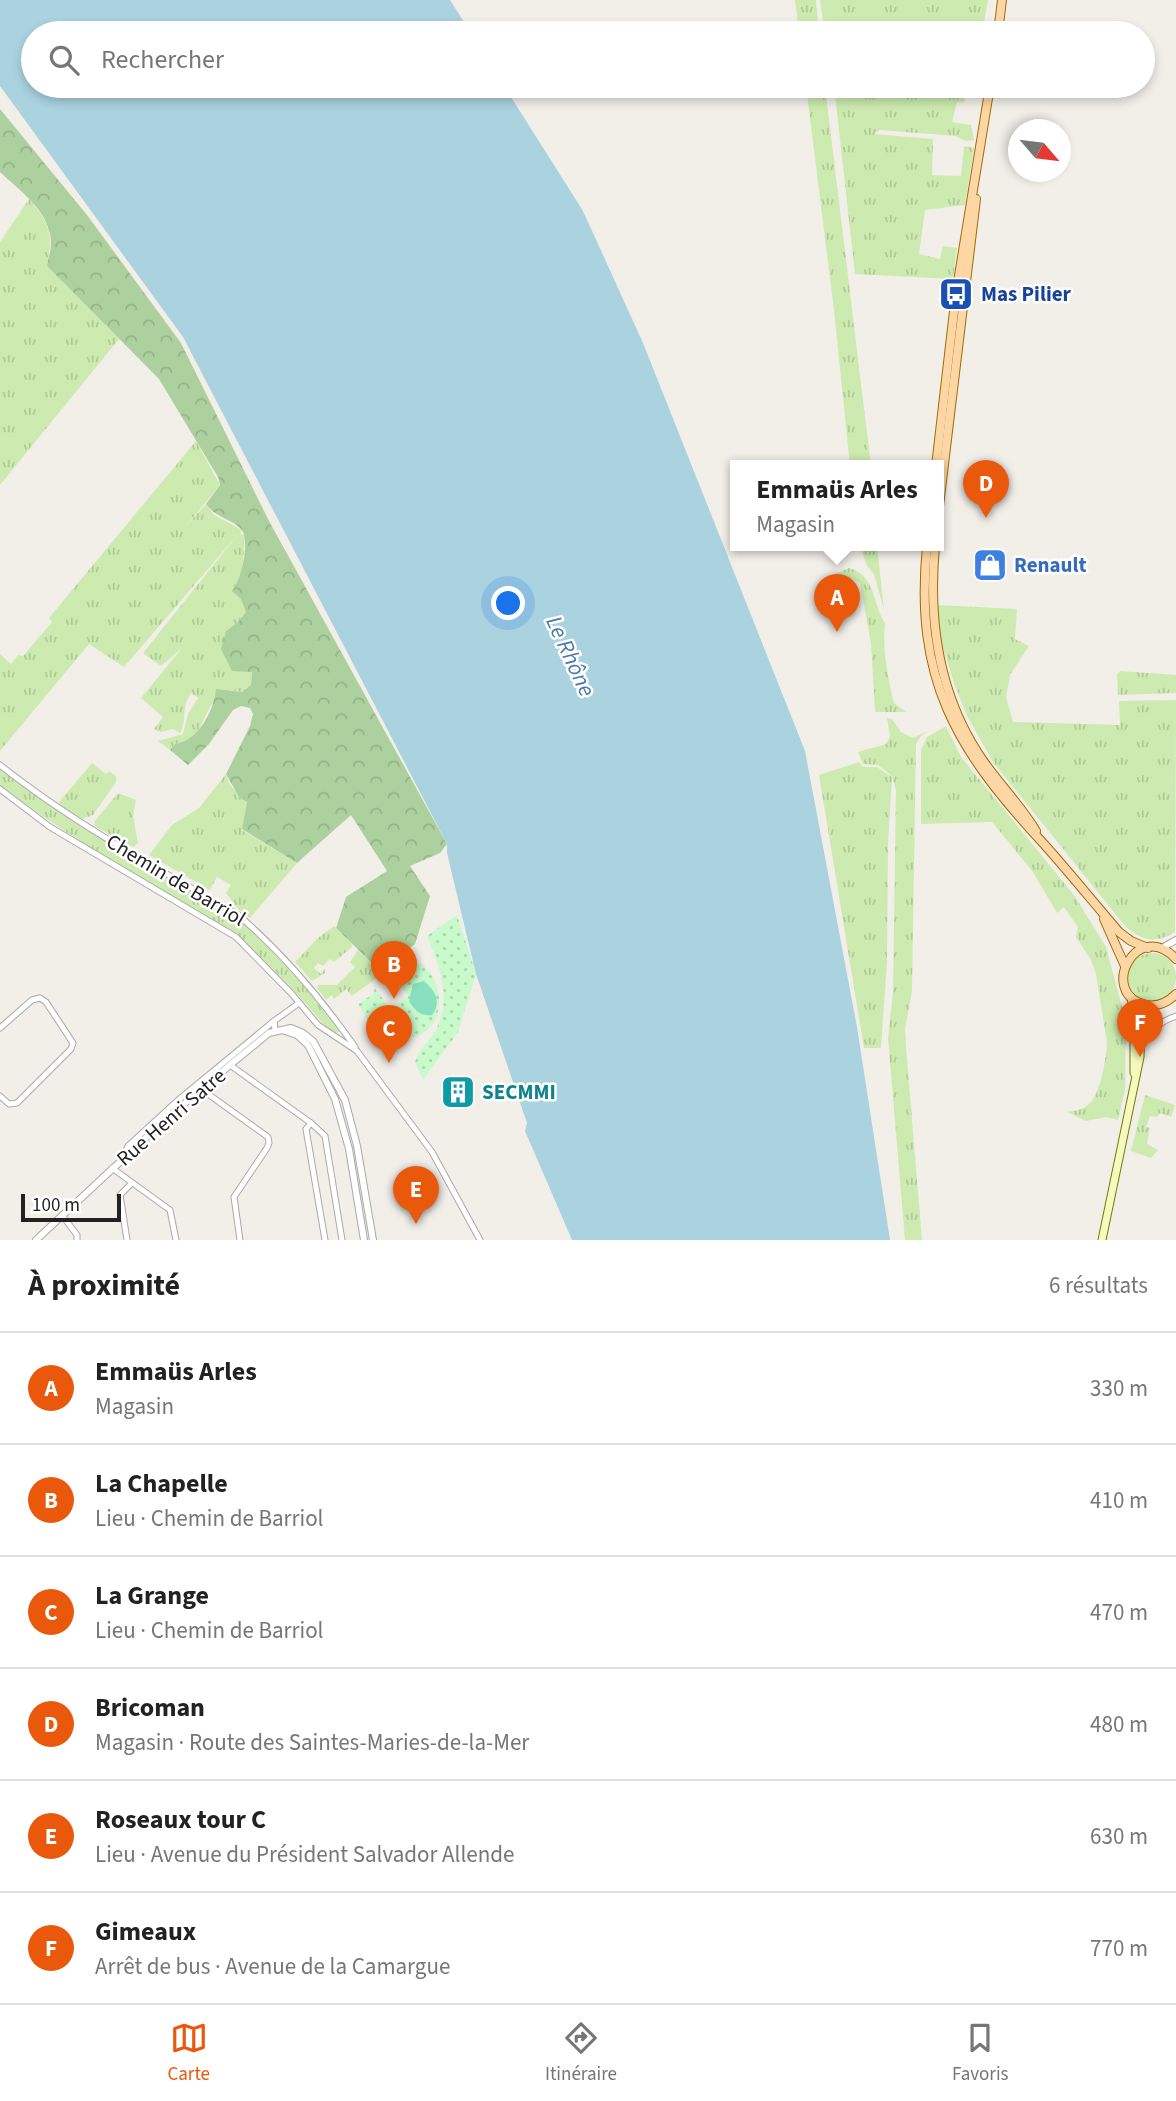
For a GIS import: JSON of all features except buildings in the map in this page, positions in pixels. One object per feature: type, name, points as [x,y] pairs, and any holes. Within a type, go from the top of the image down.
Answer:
[{"type":"main road","points":[[999,21],[1002,0]]},
{"type":"main road","points":[[937,460],[956,295],[988,98]]},
{"type":"main road","points":[[944,466],[975,212],[976,178]]},
{"type":"main road","points":[[927,551],[923,592],[925,627],[936,678],[949,716],[964,745],[978,766],[1119,932],[1131,942],[1148,948],[1162,948],[1176,959]]},
{"type":"main road","points":[[935,551],[933,619],[945,683],[960,719],[983,761],[1028,818],[1043,843]]},
{"type":"main road","points":[[1100,909],[1125,966],[1125,986],[1131,997],[1134,1015],[1135,1080]]},
{"type":"main road","points":[[1125,966],[1132,955],[1148,948]]},
{"type":"main road","points":[[1131,997],[1142,1004],[1155,1006],[1172,1001],[1176,993]]},
{"type":"main road","points":[[1102,1240],[1135,1080],[1141,1023],[1155,1006]]},
{"type":"street","name":"Chemin de Barriol","points":[[0,765],[87,826],[237,914],[257,931],[313,989],[432,1152],[480,1240]]},
{"type":"street","points":[[0,789],[50,827],[236,937],[327,1032],[357,1051]]},
{"type":"street","points":[[1162,948],[1176,940]]},
{"type":"street","points":[[0,1028],[32,1000],[40,998],[47,1002],[73,1043],[71,1049],[17,1103],[9,1104],[0,1096]]},
{"type":"street","points":[[122,1158],[128,1146],[176,1102],[299,1003]]},
{"type":"street","points":[[1140,1047],[1154,1027],[1176,1016]]},
{"type":"street","points":[[274,1021],[278,1030]]},
{"type":"street","points":[[278,1030],[296,1029],[313,1041],[342,1095],[357,1146],[373,1240]]},
{"type":"street","points":[[278,1030],[297,1035],[308,1045],[335,1099],[349,1149],[364,1240]]},
{"type":"street","name":"Rue Henri Satre","points":[[36,1240],[122,1158],[201,1089],[278,1030]]},
{"type":"street","points":[[338,1032],[346,1035]]},
{"type":"street","points":[[230,1065],[325,1136],[342,1240]]},
{"type":"street","points":[[201,1089],[268,1137],[267,1148],[234,1197],[240,1240]]},
{"type":"street","points":[[311,1123],[306,1129],[325,1240]]},
{"type":"street","points":[[112,1168],[171,1212],[176,1240]]},
{"type":"street","points":[[127,1240],[120,1195],[132,1183]]},
{"type":"street","points":[[62,1215],[77,1240]]},
{"type":"green space","points":[[795,0],[816,0],[818,21],[798,21]]},
{"type":"green space","points":[[820,0],[988,0],[984,21],[823,21]]},
{"type":"green space","points":[[808,98],[826,98],[870,460],[849,460]]},
{"type":"green space","points":[[835,98],[965,98],[964,103],[957,102],[952,122],[971,125],[974,140],[880,130],[874,134],[933,139],[932,175],[961,176],[964,146],[974,148],[965,205],[925,210],[919,254],[940,259],[943,246],[957,248],[953,279],[855,274]]},
{"type":"green space","points":[[0,109],[87,215],[181,343],[269,521],[447,844],[440,853],[410,866],[430,896],[415,944],[380,971],[336,928],[346,897],[387,871],[351,815],[297,863],[242,829],[247,802],[239,797],[226,774],[250,726],[253,714],[250,708],[241,706],[233,710],[209,744],[188,765],[170,750],[175,744],[183,742],[198,731],[212,706],[216,689],[242,692],[251,685],[252,672],[232,671],[221,649],[226,631],[246,612],[241,599],[232,591],[239,579],[244,560],[244,534],[237,525],[215,513],[206,504],[220,485],[218,477],[159,379],[47,266],[51,244],[46,222],[25,195],[0,172]]},
{"type":"green space","points":[[29,199],[46,223],[50,237],[47,266],[119,339],[0,485],[0,242]]},
{"type":"green space","points":[[196,441],[220,485],[185,527],[206,504],[214,515],[242,530],[240,533],[245,536],[242,574],[235,589],[246,612],[226,631],[252,672],[251,685],[242,692],[230,690],[217,699],[210,706],[196,733],[184,742],[175,744],[170,750],[158,741],[183,734],[188,714],[198,698],[191,693],[180,733],[173,729],[160,732],[154,729],[163,717],[141,698],[182,648],[161,666],[143,653],[239,533],[124,667],[89,644],[0,751],[0,654],[11,664],[18,655],[23,656],[52,622],[49,618]]},
{"type":"green space","points":[[862,551],[878,551],[884,610],[874,574],[867,566]]},
{"type":"green space","points":[[849,568],[858,572],[869,583],[885,623],[885,652],[894,703],[906,712],[875,712],[871,643],[860,583],[851,578],[836,577],[835,574]]},
{"type":"green space","points":[[937,605],[1017,609],[1015,639],[1029,646],[1010,675],[1006,697],[1013,722],[1120,725],[1119,701],[1176,700],[1175,932],[1161,938],[1149,939],[1137,935],[1125,926],[993,762],[967,716],[954,683],[942,644]]},
{"type":"green space","points":[[1120,671],[1176,675],[1176,693],[1118,695],[1117,674]]},
{"type":"green space","points":[[887,718],[892,719],[901,732],[913,738],[928,731],[916,744],[912,991],[905,1029],[922,1240],[905,1240],[888,1038],[893,992],[896,790],[892,776],[878,765],[863,764],[858,752],[886,744],[890,736]]},
{"type":"green space","points":[[946,726],[961,757],[1074,895],[1106,947],[1126,1022],[1125,1090],[1118,1120],[1106,1117],[1086,1121],[1067,1112],[1084,1108],[1093,1099],[1102,1075],[1107,1043],[1096,974],[1091,960],[1076,937],[1078,927],[1064,907],[1057,913],[1033,872],[992,822],[921,824],[921,750],[927,737]]},
{"type":"green space","points":[[859,762],[863,767],[877,767],[892,777],[888,844],[887,962],[881,1048],[864,1048],[819,775]]},
{"type":"green space","points":[[92,763],[106,774],[109,771],[116,776],[116,782],[93,815],[82,819],[62,807],[59,802]]},
{"type":"green space","points":[[0,767],[84,828],[234,914],[292,968],[320,1001],[340,1031],[337,1033],[329,1030],[289,985],[237,934],[101,855],[0,785]]},
{"type":"green space","points":[[226,774],[230,785],[247,802],[242,830],[297,863],[250,918],[239,910],[226,893],[231,885],[217,877],[210,890],[149,855],[172,825],[199,808]]},
{"type":"green space","points":[[118,793],[136,800],[133,816],[138,843],[133,847],[96,827],[94,822]]},
{"type":"green space","points":[[457,915],[476,974],[458,1032],[423,1080],[415,1062],[436,1030],[441,1018],[444,995],[440,971],[427,936]]},
{"type":"green space","points":[[334,926],[352,947],[334,962],[330,959],[323,966],[318,963],[314,968],[321,974],[325,969],[325,973],[312,981],[295,962]]},
{"type":"green space","points":[[358,950],[382,974],[352,996],[346,989],[334,999],[332,995],[326,1000],[317,988],[318,985],[337,985],[355,967],[350,962]]},
{"type":"green space","points":[[1152,953],[1169,960],[1176,977],[1169,994],[1152,1001],[1135,994],[1128,977],[1135,960]]},
{"type":"green space","points":[[420,963],[428,970],[438,990],[438,1012],[434,1022],[427,1030],[413,1037],[385,1028],[372,1027],[358,1004],[373,994],[375,988],[390,1009],[408,996],[396,980]]},
{"type":"green space","points":[[424,981],[436,996],[437,1005],[432,1015],[418,1012],[409,1001],[413,984]]},
{"type":"green space","points":[[1145,1095],[1175,1105],[1171,1117],[1160,1113],[1157,1117],[1150,1116],[1146,1127],[1150,1128],[1147,1144],[1158,1150],[1151,1158],[1131,1151]]},
{"type":"green space","points":[[416,1186],[423,1208],[401,1211],[397,1189]]},
{"type":"water","name":"Le Rhône","points":[[0,0],[450,0],[463,21],[21,21],[21,98],[512,98],[583,211],[643,343],[805,751],[857,1027],[890,1240],[572,1240],[525,1131],[527,1123],[476,974],[447,844],[183,337],[0,86]]},
{"type":"place","name":"Mas Pilier","points":[[956,294]]},
{"type":"place","name":"Bricoman","points":[[986,518]]},
{"type":"place","name":"Renault","points":[[990,565]]},
{"type":"place","name":"Emmaüs Arles","points":[[837,632]]},
{"type":"place","name":"La Chapelle","points":[[394,999]]},
{"type":"place","name":"Gimeaux","points":[[1140,1057]]},
{"type":"place","name":"La Grange","points":[[389,1063]]},
{"type":"place","name":"SECMMI","points":[[458,1092]]},
{"type":"place","name":"Roseaux tour C","points":[[416,1224]]}]
